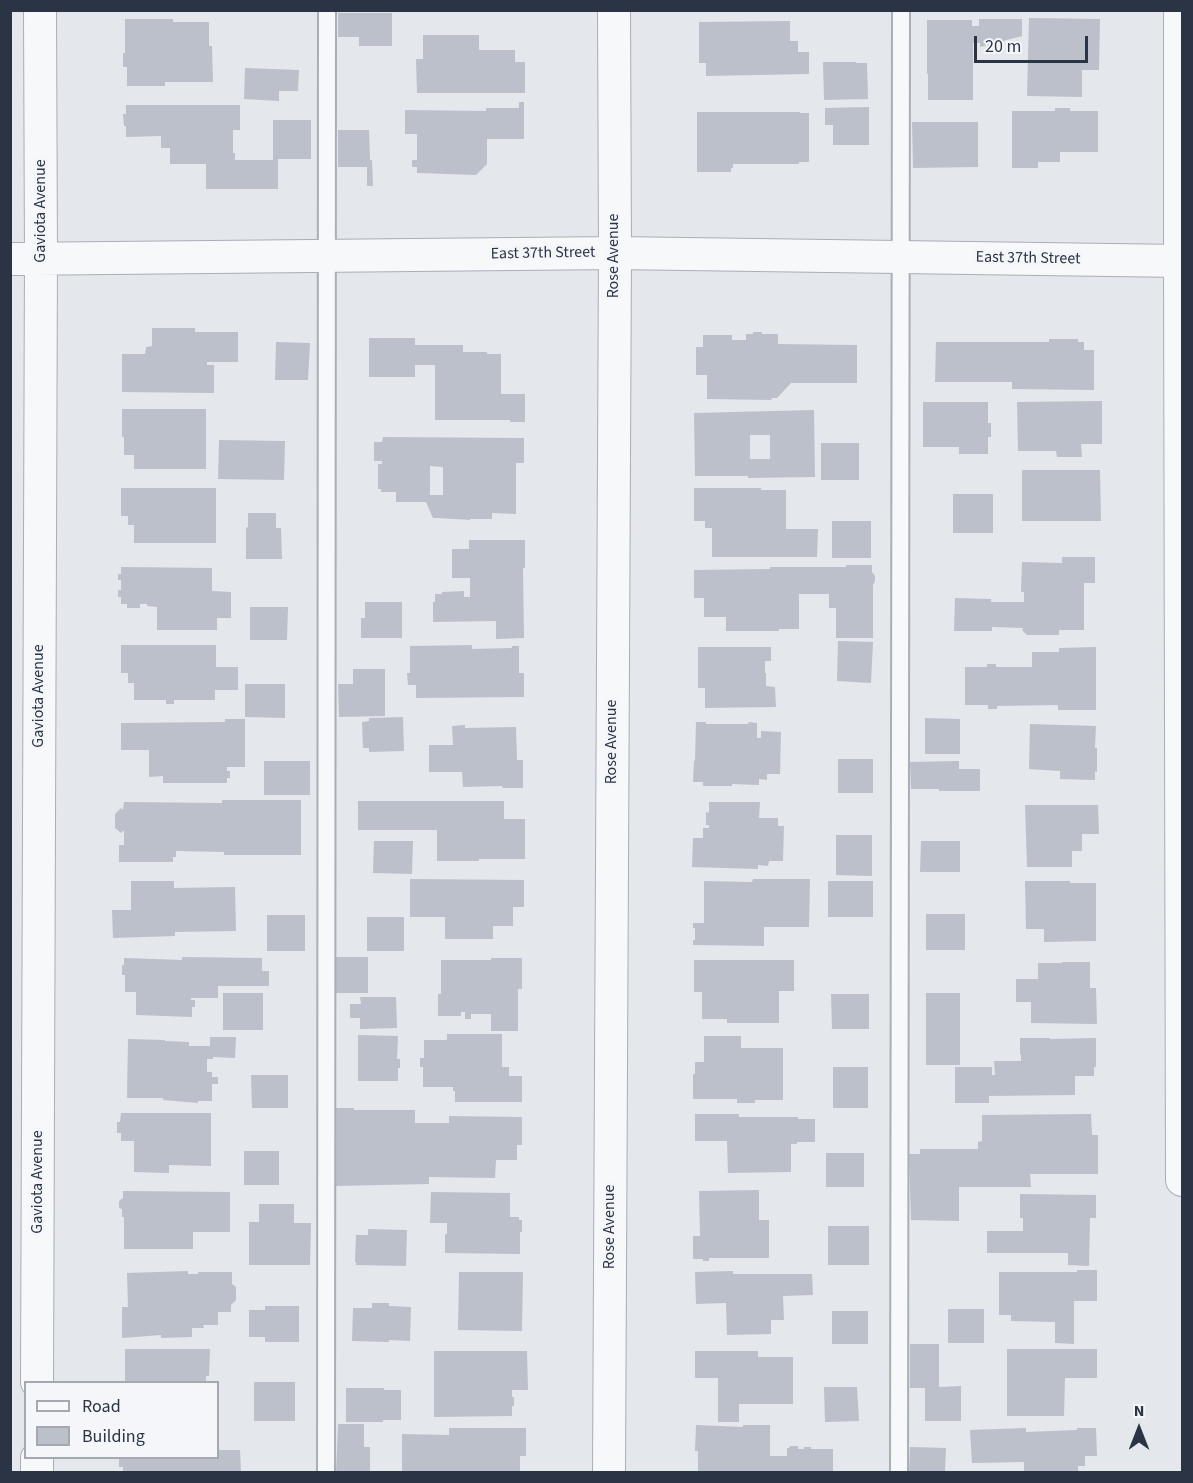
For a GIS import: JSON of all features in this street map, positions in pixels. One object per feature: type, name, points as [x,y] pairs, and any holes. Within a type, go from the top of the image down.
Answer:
[{"type":"street","name":"Gaviota Avenue","points":[[37,1381],[26,259],[40,10]]},
{"type":"street","name":"Rose Avenue","points":[[609,1473],[615,253],[614,10]]},
{"type":"street","points":[[1180,10],[1182,1180]]},
{"type":"street","name":"East 37th Street","points":[[26,259],[615,253],[1181,261]]},
{"type":"lane","points":[[326,1473],[327,10]]},
{"type":"lane","points":[[899,1473],[901,10]]},
{"type":"building","points":[[338,13],[392,13],[392,46],[359,46],[359,37],[338,37]]},
{"type":"building","points":[[1029,18],[1100,19],[1099,70],[1082,70],[1082,97],[1027,96]]},
{"type":"building","points":[[125,19],[209,22],[213,82],[165,82],[165,86],[127,86],[127,67],[123,67]]},
{"type":"building","points":[[979,19],[1022,19],[1022,36],[980,47],[980,43],[973,43],[973,100],[928,100],[927,20],[972,20],[972,26],[979,26]]},
{"type":"building","points":[[790,21],[790,41],[798,41],[798,52],[809,52],[809,74],[706,76],[706,63],[699,63],[699,22]]},
{"type":"building","points":[[423,35],[479,35],[479,50],[515,50],[515,62],[525,62],[525,93],[417,93],[416,59],[423,59]]},
{"type":"building","points":[[823,62],[867,63],[868,99],[824,100]]},
{"type":"building","points":[[245,68],[299,70],[298,91],[279,91],[279,101],[244,99]]},
{"type":"building","points":[[519,102],[524,102],[524,139],[487,139],[487,164],[476,175],[417,173],[417,167],[412,167],[412,160],[417,160],[417,134],[405,134],[405,110],[486,111],[486,108],[519,108]]},
{"type":"building","points":[[126,105],[240,105],[240,130],[233,130],[235,160],[273,160],[273,120],[311,120],[311,159],[278,159],[278,189],[206,189],[206,164],[170,164],[170,148],[161,148],[161,136],[126,137],[123,114],[126,114]]},
{"type":"building","points":[[869,107],[869,145],[833,145],[833,125],[825,125],[825,108]]},
{"type":"building","points":[[1055,108],[1070,108],[1070,111],[1098,111],[1098,152],[1060,152],[1060,162],[1038,162],[1038,168],[1012,168],[1012,111],[1055,111]]},
{"type":"building","points":[[697,112],[809,113],[809,162],[733,164],[731,172],[697,172]]},
{"type":"building","points":[[912,122],[978,122],[978,167],[913,168]]},
{"type":"building","points":[[338,130],[369,130],[373,186],[367,186],[367,167],[338,167]]},
{"type":"building","points":[[152,328],[195,328],[195,332],[238,332],[238,362],[207,362],[207,365],[214,365],[214,393],[122,392],[122,354],[145,354],[146,347],[152,346]]},
{"type":"building","points":[[753,332],[778,334],[778,344],[857,345],[857,383],[791,383],[777,398],[771,400],[707,399],[707,375],[696,375],[696,347],[703,347],[703,335],[732,335],[732,340],[746,340],[746,334],[753,334]]},
{"type":"building","points":[[369,338],[415,338],[415,345],[463,345],[463,352],[501,354],[501,394],[525,394],[525,422],[435,420],[435,365],[415,365],[415,377],[369,377]]},
{"type":"building","points":[[1049,339],[1078,339],[1078,342],[1084,342],[1084,350],[1094,350],[1094,390],[1012,389],[1012,382],[935,382],[936,342],[1049,342]]},
{"type":"building","points":[[276,342],[310,343],[308,380],[275,380]]},
{"type":"building","points":[[1102,401],[1102,444],[1081,444],[1082,457],[1057,457],[1056,451],[1018,451],[1017,402]]},
{"type":"building","points":[[923,402],[988,402],[991,437],[988,437],[988,454],[959,454],[959,447],[923,447]]},
{"type":"building","points":[[122,409],[206,409],[206,469],[134,469],[134,455],[124,455]]},
{"type":"building","points":[[814,410],[815,477],[695,476],[694,413]],"holes":[[[750,435],[770,435],[770,459],[750,459]]]},
{"type":"building","points":[[383,437],[524,438],[524,463],[516,463],[516,514],[492,513],[492,519],[433,518],[426,502],[396,502],[396,492],[381,492],[381,489],[378,489],[378,464],[382,464],[382,461],[374,461],[374,442],[382,442]],"holes":[[[430,466],[443,467],[443,495],[430,495]]]},
{"type":"building","points":[[219,440],[285,441],[284,480],[218,479]]},
{"type":"building","points":[[821,443],[859,443],[859,480],[821,480]]},
{"type":"building","points":[[1022,470],[1100,470],[1101,521],[1022,521]]},
{"type":"building","points":[[121,488],[216,488],[216,543],[134,543],[134,525],[128,525],[128,516],[121,516]]},
{"type":"building","points":[[694,488],[786,490],[786,529],[818,529],[817,557],[712,557],[712,528],[705,528],[705,521],[694,521]]},
{"type":"building","points":[[953,494],[993,494],[993,533],[953,533]]},
{"type":"building","points":[[248,513],[276,513],[276,528],[281,528],[282,559],[246,559]]},
{"type":"building","points":[[832,521],[871,521],[871,558],[832,558]]},
{"type":"building","points":[[469,540],[525,540],[524,638],[496,639],[496,621],[433,622],[435,594],[464,591],[464,597],[470,597],[470,578],[452,578],[452,549],[469,549]]},
{"type":"building","points":[[1062,557],[1095,557],[1095,583],[1084,583],[1084,630],[1059,630],[1059,635],[1027,635],[1022,630],[1023,628],[992,627],[992,631],[954,631],[955,598],[991,599],[991,602],[1024,602],[1024,592],[1021,592],[1022,562],[1062,563]]},
{"type":"building","points":[[846,565],[872,565],[872,572],[875,576],[873,638],[836,638],[836,608],[829,608],[829,594],[799,594],[799,629],[779,629],[779,631],[726,631],[726,617],[704,617],[704,598],[694,598],[694,570],[846,567]]},
{"type":"building","points":[[121,567],[212,568],[212,591],[231,592],[231,618],[217,618],[217,630],[157,630],[157,607],[140,604],[140,608],[127,608],[127,604],[121,604],[118,590],[121,590],[121,580],[118,580],[118,574],[121,574]]},
{"type":"building","points":[[365,602],[402,602],[402,638],[361,638],[361,618],[365,618]]},
{"type":"building","points":[[250,607],[288,607],[287,640],[250,640]]},
{"type":"building","points":[[838,641],[873,642],[871,683],[837,681]]},
{"type":"building","points":[[121,645],[216,645],[216,667],[238,667],[238,690],[215,690],[215,700],[174,700],[174,704],[166,704],[166,700],[134,700],[134,683],[128,683],[128,673],[121,673]]},
{"type":"building","points":[[472,645],[472,649],[519,646],[519,673],[524,673],[524,697],[416,698],[416,685],[408,685],[410,646]]},
{"type":"building","points":[[698,647],[771,647],[771,661],[765,661],[766,686],[775,687],[776,707],[705,708],[705,688],[698,688]]},
{"type":"building","points":[[1096,647],[1096,710],[1058,710],[1058,705],[997,706],[997,709],[988,709],[988,705],[965,705],[965,667],[987,667],[987,664],[996,664],[996,667],[1032,667],[1032,652],[1059,652],[1059,648]]},
{"type":"building","points":[[353,669],[385,669],[385,716],[339,717],[338,684],[353,684]]},
{"type":"building","points":[[245,684],[285,684],[285,718],[245,717]]},
{"type":"building","points":[[403,717],[404,751],[369,752],[369,748],[363,748],[362,722],[369,721],[369,718]]},
{"type":"building","points":[[925,718],[960,719],[960,754],[925,754]]},
{"type":"building","points":[[225,719],[245,719],[245,767],[227,767],[227,771],[230,771],[230,778],[227,778],[227,783],[163,783],[163,776],[149,777],[149,750],[121,750],[121,723],[225,722]]},
{"type":"building","points":[[696,722],[706,722],[706,724],[757,723],[757,738],[761,738],[761,731],[781,732],[780,774],[767,774],[767,780],[759,779],[759,785],[703,786],[703,782],[693,782]]},
{"type":"building","points":[[1030,724],[1096,726],[1097,772],[1095,771],[1095,780],[1060,779],[1060,771],[1029,769]]},
{"type":"building","points":[[465,725],[465,728],[516,727],[517,760],[523,760],[523,788],[463,787],[462,772],[429,772],[429,745],[453,745],[452,726]]},
{"type":"building","points":[[838,759],[873,759],[873,793],[838,793]]},
{"type":"building","points":[[264,761],[310,761],[310,795],[264,795]]},
{"type":"building","points":[[959,761],[959,769],[980,769],[980,791],[911,789],[910,762]]},
{"type":"building","points":[[222,800],[301,800],[301,855],[224,855],[224,852],[176,851],[173,862],[119,862],[119,845],[124,845],[124,830],[121,833],[115,828],[115,814],[121,808],[123,810],[124,802],[222,803]]},
{"type":"building","points":[[358,801],[504,801],[504,819],[525,819],[525,859],[437,861],[437,830],[358,830]]},
{"type":"building","points":[[709,802],[760,802],[759,818],[778,818],[778,826],[784,826],[783,861],[769,861],[768,866],[758,865],[758,869],[692,867],[693,838],[703,838],[703,828],[709,828],[709,825],[706,825],[706,812],[709,813]]},
{"type":"building","points":[[1025,805],[1098,805],[1099,834],[1082,834],[1082,851],[1072,851],[1072,867],[1027,867]]},
{"type":"building","points":[[836,835],[872,835],[872,876],[836,875]]},
{"type":"building","points":[[374,841],[413,841],[412,874],[373,873]]},
{"type":"building","points":[[921,841],[960,841],[960,872],[920,872]]},
{"type":"building","points":[[410,879],[524,880],[524,907],[513,907],[513,926],[493,926],[493,939],[445,939],[445,917],[410,917]]},
{"type":"building","points":[[753,879],[810,879],[809,927],[764,927],[764,946],[693,945],[695,928],[693,928],[693,923],[704,923],[704,881],[752,882]]},
{"type":"building","points":[[131,881],[174,881],[174,888],[235,887],[236,931],[175,932],[175,936],[113,938],[112,910],[131,910]]},
{"type":"building","points":[[828,881],[873,881],[873,917],[828,917]]},
{"type":"building","points":[[1025,881],[1096,883],[1096,941],[1044,942],[1044,929],[1026,929]]},
{"type":"building","points":[[926,914],[965,914],[965,950],[926,950]]},
{"type":"building","points":[[267,915],[305,915],[305,951],[267,951]]},
{"type":"building","points":[[367,917],[404,917],[404,951],[367,951]]},
{"type":"building","points":[[182,957],[262,958],[262,971],[269,971],[269,986],[218,986],[218,998],[191,998],[195,1000],[192,1017],[136,1015],[136,992],[125,992],[125,975],[122,975],[124,958],[182,960]]},
{"type":"building","points":[[336,957],[368,957],[368,993],[336,993]]},
{"type":"building","points":[[491,958],[522,958],[522,989],[518,989],[518,1031],[491,1031],[491,1014],[471,1014],[471,1019],[465,1019],[465,1012],[461,1012],[461,1016],[438,1016],[438,994],[441,994],[441,960],[491,960]]},
{"type":"building","points":[[694,960],[794,960],[794,991],[779,991],[779,1023],[727,1023],[727,1019],[702,1019],[702,992],[694,992]]},
{"type":"building","points":[[1090,962],[1090,988],[1096,988],[1097,1024],[1031,1023],[1031,1002],[1016,1002],[1016,979],[1038,979],[1038,963]]},
{"type":"building","points":[[223,993],[263,993],[263,1030],[223,1030]]},
{"type":"building","points":[[926,993],[960,993],[960,1065],[926,1065]]},
{"type":"building","points":[[831,994],[869,994],[869,1029],[832,1029]]},
{"type":"building","points":[[360,997],[396,997],[397,1028],[360,1029],[360,1018],[350,1018],[350,1004],[361,1004]]},
{"type":"building","points":[[447,1034],[502,1034],[502,1067],[509,1067],[509,1076],[522,1076],[522,1102],[455,1102],[453,1087],[423,1087],[423,1067],[420,1067],[420,1058],[424,1058],[424,1040],[447,1040]]},
{"type":"building","points":[[358,1035],[398,1036],[397,1059],[400,1059],[400,1068],[398,1068],[398,1081],[358,1081]]},
{"type":"building","points":[[704,1036],[741,1036],[741,1048],[783,1048],[783,1100],[755,1100],[755,1103],[737,1103],[737,1099],[693,1099],[695,1062],[704,1062]]},
{"type":"building","points":[[210,1037],[236,1037],[235,1058],[207,1059],[207,1072],[212,1072],[212,1077],[218,1077],[218,1084],[212,1084],[212,1101],[198,1101],[198,1103],[163,1100],[163,1098],[127,1098],[128,1039],[189,1042],[189,1046],[210,1046]]},
{"type":"building","points":[[1020,1038],[1096,1038],[1094,1076],[1075,1076],[1075,1095],[989,1096],[989,1103],[955,1103],[955,1067],[992,1067],[992,1075],[995,1075],[994,1061],[1021,1061]]},
{"type":"building","points":[[833,1067],[868,1067],[868,1108],[833,1108]]},
{"type":"building","points":[[251,1075],[288,1075],[288,1108],[252,1108]]},
{"type":"building","points":[[336,1108],[415,1110],[415,1123],[449,1123],[449,1116],[522,1117],[522,1145],[517,1145],[517,1160],[496,1160],[495,1178],[429,1177],[429,1184],[335,1186]]},
{"type":"building","points":[[121,1113],[211,1113],[211,1166],[169,1165],[169,1173],[134,1172],[134,1141],[121,1141],[121,1133],[117,1133],[117,1122],[120,1122]]},
{"type":"building","points":[[695,1114],[739,1114],[739,1117],[815,1119],[815,1142],[791,1144],[791,1172],[728,1173],[727,1141],[695,1141]]},
{"type":"building","points":[[1091,1114],[1092,1135],[1098,1135],[1098,1174],[1030,1174],[1031,1187],[959,1187],[959,1221],[911,1220],[909,1154],[920,1154],[920,1149],[978,1149],[978,1142],[982,1141],[982,1115]]},
{"type":"building","points":[[244,1151],[279,1151],[279,1185],[244,1185]]},
{"type":"building","points":[[826,1153],[864,1153],[864,1187],[826,1187]]},
{"type":"building","points":[[759,1190],[759,1220],[769,1220],[769,1258],[709,1258],[709,1261],[693,1259],[693,1236],[700,1236],[699,1191]]},
{"type":"building","points":[[123,1191],[230,1192],[230,1232],[193,1232],[193,1249],[124,1249],[124,1217],[122,1217],[122,1209],[119,1208]]},
{"type":"building","points":[[431,1192],[510,1193],[510,1217],[519,1217],[519,1220],[522,1220],[520,1254],[445,1253],[447,1223],[430,1223]]},
{"type":"building","points":[[1020,1194],[1096,1195],[1096,1218],[1090,1218],[1089,1266],[1068,1265],[1068,1253],[987,1253],[987,1231],[1023,1231],[1023,1218],[1020,1218]]},
{"type":"building","points":[[259,1204],[294,1204],[294,1223],[311,1223],[310,1265],[249,1265],[249,1222],[259,1222]]},
{"type":"building","points":[[828,1226],[869,1226],[869,1265],[828,1265]]},
{"type":"building","points":[[368,1229],[407,1230],[406,1266],[356,1265],[356,1235],[368,1235]]},
{"type":"building","points":[[1077,1270],[1097,1270],[1097,1301],[1074,1301],[1074,1344],[1055,1343],[1055,1322],[1011,1321],[1011,1315],[999,1315],[999,1272],[1077,1272]]},
{"type":"building","points":[[188,1271],[188,1274],[232,1272],[232,1284],[236,1287],[236,1300],[231,1305],[231,1312],[218,1312],[218,1325],[192,1328],[192,1337],[161,1338],[161,1335],[122,1338],[122,1307],[128,1307],[127,1273]]},
{"type":"building","points":[[733,1271],[733,1274],[812,1274],[813,1295],[783,1296],[784,1320],[771,1320],[771,1334],[727,1335],[726,1303],[696,1304],[695,1272]]},
{"type":"building","points":[[459,1272],[523,1272],[522,1331],[458,1330]]},
{"type":"building","points":[[372,1303],[411,1307],[410,1341],[352,1341],[353,1308],[372,1308]]},
{"type":"building","points":[[265,1306],[299,1306],[299,1342],[265,1342],[265,1337],[249,1337],[249,1310],[265,1310]]},
{"type":"building","points":[[948,1309],[984,1309],[984,1343],[948,1343]]},
{"type":"building","points":[[832,1311],[868,1311],[868,1344],[832,1344]]},
{"type":"building","points":[[910,1344],[939,1344],[939,1387],[961,1386],[961,1421],[925,1421],[925,1388],[910,1388]]},
{"type":"building","points":[[125,1349],[210,1349],[209,1376],[206,1376],[206,1381],[125,1381]]},
{"type":"building","points":[[1007,1349],[1097,1349],[1097,1378],[1065,1378],[1064,1416],[1007,1416]]},
{"type":"building","points":[[434,1351],[527,1351],[528,1390],[512,1390],[514,1406],[512,1406],[512,1416],[434,1417]]},
{"type":"building","points":[[695,1351],[758,1351],[758,1357],[793,1357],[793,1404],[739,1404],[739,1422],[718,1422],[718,1378],[695,1378]]},
{"type":"building","points":[[254,1382],[295,1382],[295,1421],[254,1421]]},
{"type":"building","points":[[824,1387],[857,1387],[859,1421],[825,1422]]},
{"type":"building","points":[[346,1388],[401,1390],[401,1420],[346,1422]]},
{"type":"building","points":[[338,1424],[364,1424],[364,1447],[370,1447],[370,1472],[336,1472]]},
{"type":"building","points":[[696,1425],[743,1427],[743,1425],[770,1425],[770,1456],[787,1456],[787,1448],[790,1446],[798,1446],[798,1449],[811,1447],[811,1449],[833,1449],[833,1472],[698,1472],[698,1451],[695,1451]]},
{"type":"building","points":[[449,1428],[526,1428],[526,1456],[520,1456],[520,1472],[402,1472],[402,1434],[449,1435]]},
{"type":"building","points":[[1026,1428],[1026,1432],[1096,1428],[1097,1456],[1085,1456],[1085,1466],[1078,1466],[1078,1472],[1024,1472],[1024,1462],[972,1463],[970,1430]]},
{"type":"building","points":[[910,1447],[946,1448],[945,1472],[909,1472]]},
{"type":"building","points":[[219,1450],[240,1450],[241,1472],[123,1472],[123,1467],[119,1467],[119,1459],[219,1459]]}]
